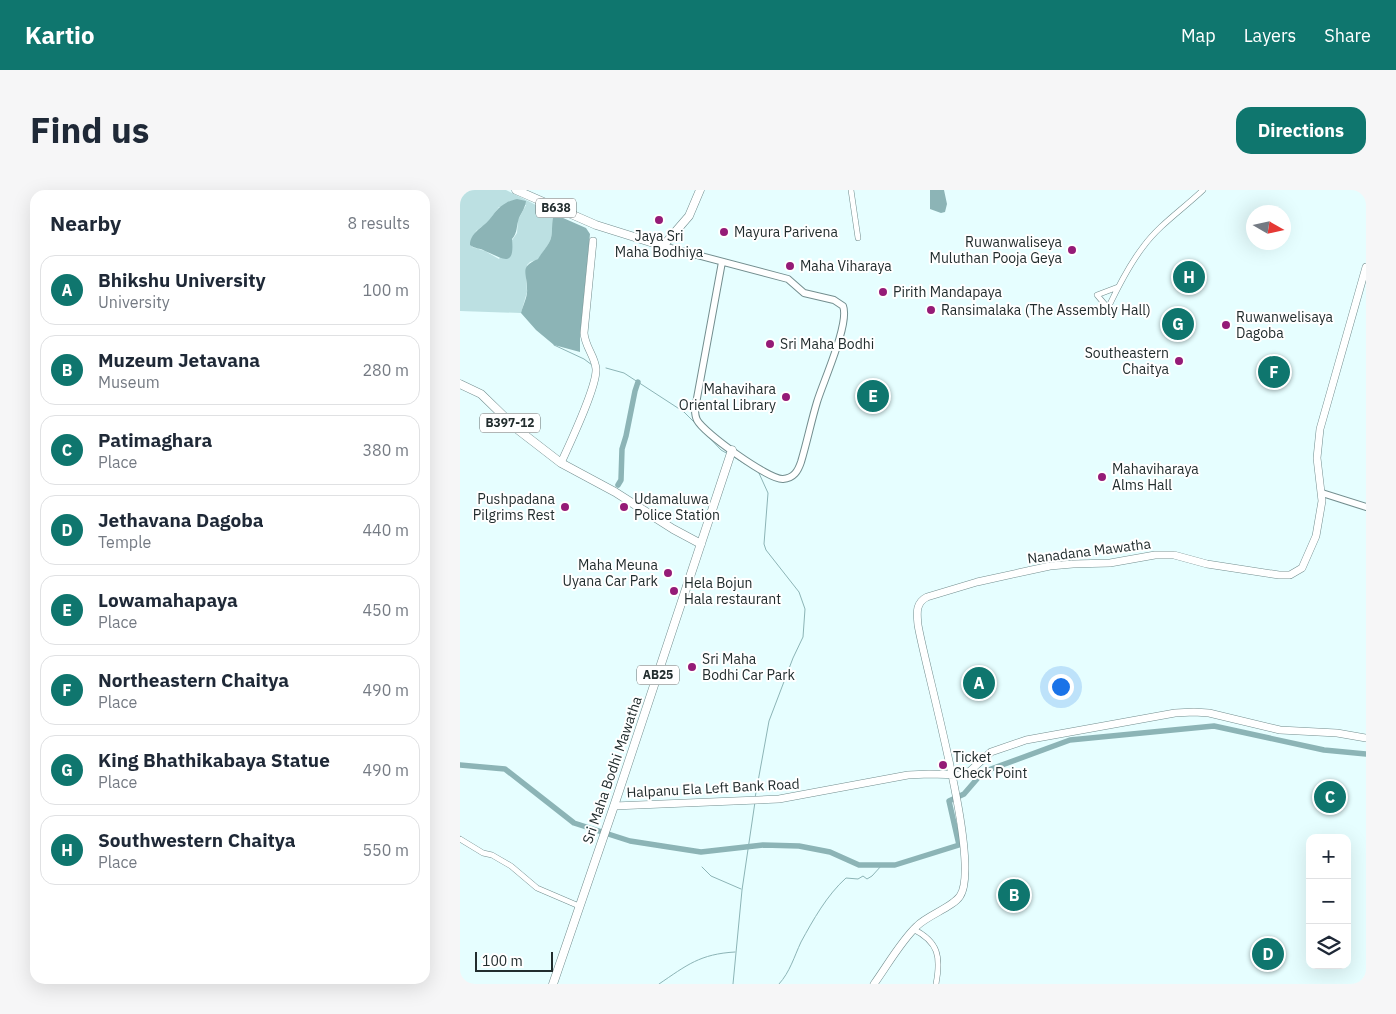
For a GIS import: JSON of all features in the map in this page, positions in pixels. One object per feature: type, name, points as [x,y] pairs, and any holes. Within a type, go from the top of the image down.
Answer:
[{"type":"main road","name":"B638","points":[[516,190],[596,225],[663,246]]},
{"type":"main road","points":[[663,246],[689,216],[700,190]]},
{"type":"main road","points":[[561,462],[571,442],[593,385],[595,366],[586,347],[584,333],[593,240]]},
{"type":"main road","name":"Nanadana Mawatha","points":[[874,984],[913,929],[957,899],[964,887],[966,875],[965,853],[957,801],[918,625],[917,609],[923,599],[977,582],[1050,566],[1110,563],[1155,555],[1174,555],[1220,566],[1279,575],[1290,575],[1302,568],[1313,546],[1319,526],[1322,493],[1317,458],[1319,435],[1366,268]]},
{"type":"main road","name":"B397-12","points":[[460,384],[481,394],[518,429],[561,462],[701,544]]},
{"type":"main road","name":"Sri Maha Bodhi Mawatha","points":[[553,984],[732,450]]},
{"type":"main road","name":"Halpanu Ela Left Bank Road","points":[[614,806],[749,801],[799,796],[908,775],[929,774],[952,779],[967,773],[991,752],[1026,740],[1175,713],[1210,713],[1280,730],[1337,733],[1366,738]]},
{"type":"street","points":[[851,190],[858,238]]},
{"type":"street","points":[[1118,287],[1097,295],[1108,308],[1142,247],[1157,230],[1203,190]]},
{"type":"street","name":"B638","points":[[663,246],[725,263]]},
{"type":"street","points":[[725,263],[788,279],[804,292],[838,301],[843,306],[845,313],[834,353],[817,401],[798,470],[794,475],[786,479],[775,478],[732,450],[703,428],[696,419],[695,414],[725,263]]},
{"type":"street","points":[[1322,493],[1366,507]]},
{"type":"street","points":[[460,839],[483,853],[492,855],[511,866],[537,888],[579,906]]},
{"type":"street","points":[[913,929],[929,940],[936,949],[939,965],[936,984]]},
{"type":"shaded area","points":[[460,190],[506,190],[554,214],[552,235],[549,243],[539,259],[527,265],[527,292],[521,313],[460,311]],"holes":[[[526,205],[518,220],[517,233],[499,259],[485,251],[472,247],[476,231],[488,222],[499,207]]]},
{"type":"shaded area","points":[[930,190],[944,190],[947,204],[945,212],[941,213],[930,209]]},
{"type":"shaded area","points":[[517,199],[526,201],[512,239],[511,255],[509,258],[502,258],[470,245],[474,234],[498,209],[507,202]]},
{"type":"shaded area","points":[[554,214],[586,228],[590,234],[580,352],[554,345],[536,330],[521,313],[527,292],[526,268],[538,259],[549,243],[552,235]]},
{"type":"waterway","points":[[554,345],[584,359],[592,365]]},
{"type":"waterway","points":[[606,368],[624,373],[684,412],[697,425]]},
{"type":"waterway","points":[[618,485],[621,480],[622,449],[638,382]]},
{"type":"waterway","points":[[705,433],[721,450],[728,454]]},
{"type":"waterway","points":[[734,457],[745,464]]},
{"type":"waterway","points":[[755,798],[769,721],[803,637],[805,609],[799,592],[766,550],[764,544],[768,493],[758,471]]},
{"type":"waterway","points":[[460,765],[505,769],[574,823],[630,841],[701,852],[763,845],[799,846],[830,852],[859,865],[895,865],[959,845],[949,801],[964,794],[983,772],[1070,740],[1214,726],[1324,750],[1366,754]]},
{"type":"waterway","points":[[733,984],[742,890],[755,802]]},
{"type":"waterway","points":[[779,984],[789,969],[810,925],[833,892],[846,878],[858,879],[863,876],[867,879],[882,865]]},
{"type":"waterway","points":[[702,867],[711,876],[741,889]]},
{"type":"waterway","points":[[659,984],[686,966],[703,958],[735,952]]},
{"type":"place","name":"Jaya Sri Maha Bodhiya","points":[[659,220]]},
{"type":"place","name":"Mayura Parivena","points":[[724,232]]},
{"type":"place","name":"Ruwanwaliseya Muluthan Pooja Geya","points":[[1072,250]]},
{"type":"place","name":"Maha Viharaya","points":[[790,266]]},
{"type":"place","name":"Southwestern Chaitya","points":[[1189,277]]},
{"type":"place","name":"Pirith Mandapaya","points":[[883,292]]},
{"type":"place","name":"Ransimalaka (The Assembly Hall)","points":[[931,310]]},
{"type":"place","name":"King Bhathikabaya Statue","points":[[1178,324]]},
{"type":"place","name":"Ruwanwelisaya Dagoba","points":[[1226,325]]},
{"type":"place","name":"Sri Maha Bodhi","points":[[770,344]]},
{"type":"place","name":"Southeastern Chaitya","points":[[1179,361]]},
{"type":"place","name":"Northeastern Chaitya","points":[[1274,372]]},
{"type":"place","name":"Lowamahapaya","points":[[873,396]]},
{"type":"place","name":"Mahavihara Oriental Library","points":[[786,397]]},
{"type":"place","name":"Mahaviharaya Alms Hall","points":[[1102,477]]},
{"type":"place","name":"Pushpadana Pilgrims Rest","points":[[565,507]]},
{"type":"place","name":"Udamaluwa Police Station","points":[[624,507]]},
{"type":"place","name":"Maha Meuna Uyana Car Park","points":[[668,573]]},
{"type":"place","name":"Hela Bojun Hala restaurant","points":[[674,591]]},
{"type":"place","name":"Sri Maha Bodhi Car Park","points":[[692,667]]},
{"type":"place","name":"Bhikshu University","points":[[979,683]]},
{"type":"place","name":"Ticket Check Point","points":[[943,765]]},
{"type":"place","name":"Patimaghara","points":[[1330,797]]},
{"type":"place","name":"Muzeum Jetavana","points":[[1014,895]]},
{"type":"place","name":"Jethavana Dagoba","points":[[1268,954]]}]
